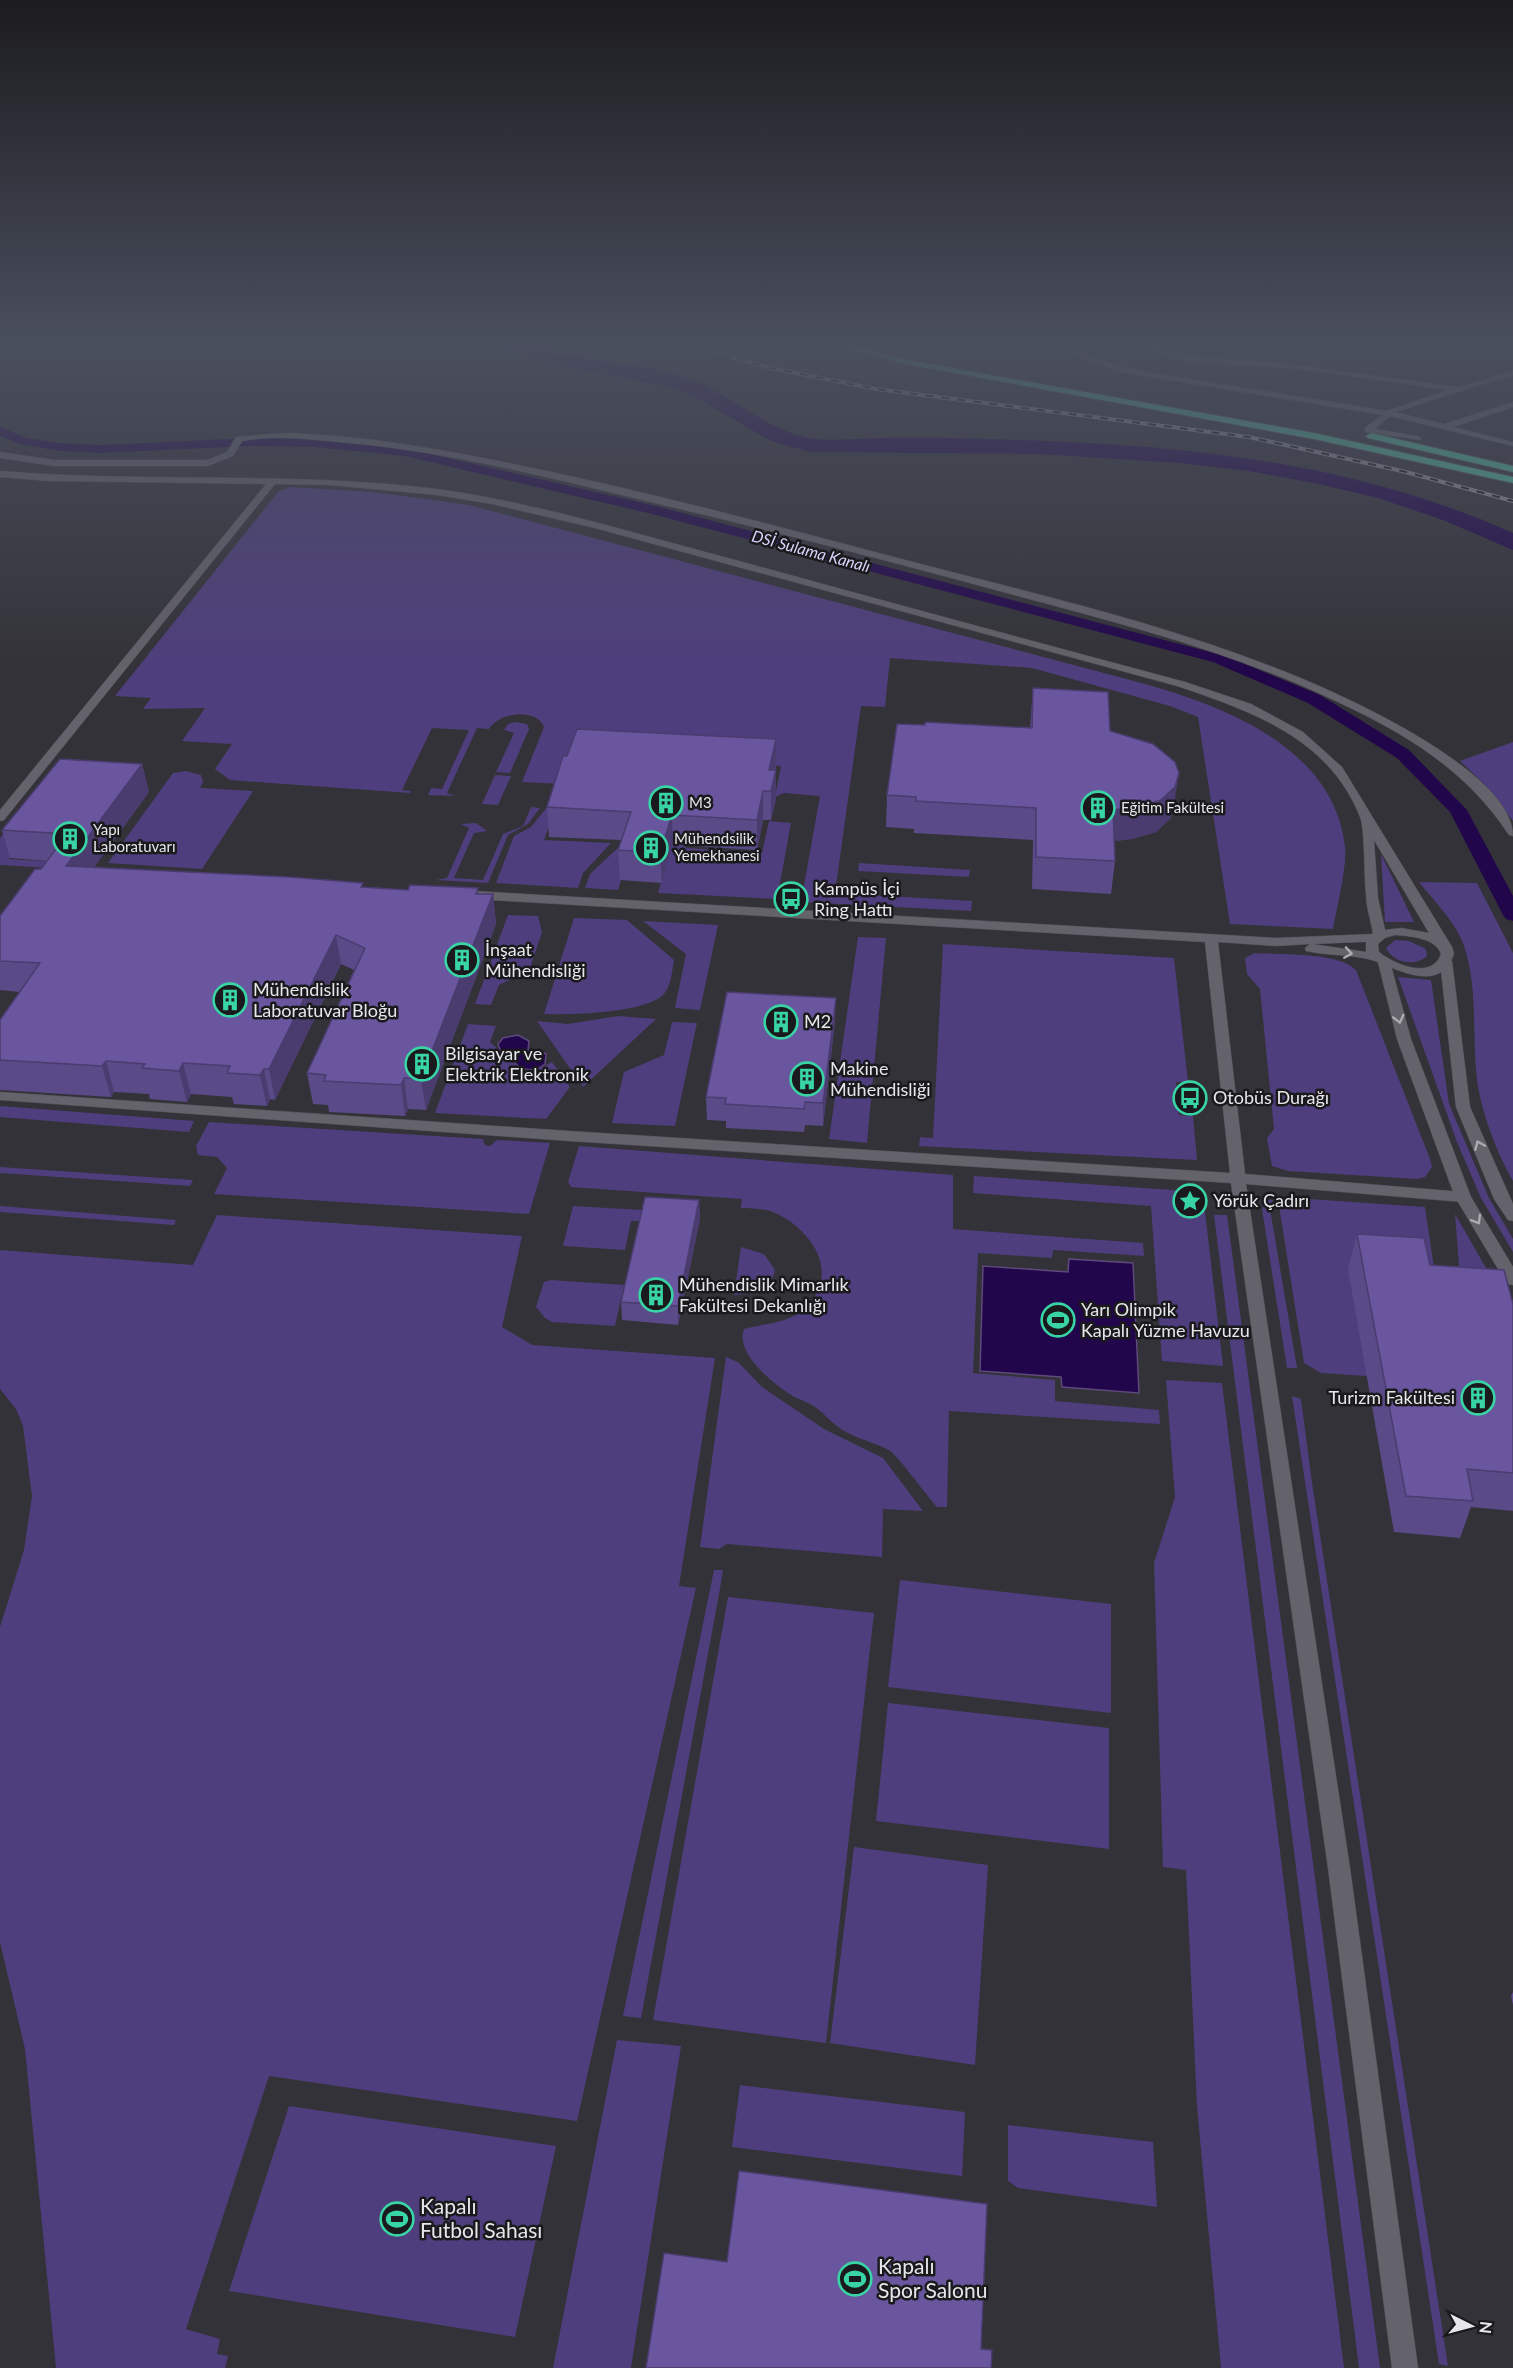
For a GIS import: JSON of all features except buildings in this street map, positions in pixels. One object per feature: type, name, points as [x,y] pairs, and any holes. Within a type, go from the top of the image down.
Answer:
[{"type":"highway","points":[[1384,452],[1513,480]]},
{"type":"highway","points":[[1441,452],[1513,469]]},
{"type":"street","points":[[0,454],[54,463],[208,463],[231,452]]},
{"type":"street","points":[[434,452],[455,454],[836,545],[1187,639],[1232,654],[1341,699],[1385,723],[1455,767],[1490,798],[1513,832]]},
{"type":"street","points":[[0,474],[49,478],[273,481],[386,486],[492,501],[597,526],[1181,684],[1246,706],[1299,734],[1338,769],[1443,946],[1448,956],[1446,961],[1463,1107],[1502,1199],[1513,1216]]},
{"type":"street","points":[[0,818],[273,481]]},
{"type":"street","points":[[1366,814],[1377,937],[1372,948],[1381,960],[1404,1039],[1463,1197],[1513,1280]]},
{"type":"street","points":[[462,895],[1276,942],[1377,937],[1395,931],[1413,932],[1431,937],[1443,946]]},
{"type":"street","points":[[1211,939],[1238,1178],[1338,1856],[1405,2368]]},
{"type":"street","points":[[1276,942],[1381,960],[1401,969],[1420,971],[1437,969],[1446,961]]},
{"type":"street","points":[[0,1096],[569,1136],[1238,1178],[1463,1197]]},
{"type":"shaded area","points":[[290,487],[374,492],[469,505],[1134,681],[1201,702],[1267,734],[1296,756],[1319,781],[1336,812],[1345,847],[1343,876],[1333,929],[1230,924],[1198,717],[1170,706],[1032,668],[890,658],[885,707],[861,706],[835,893],[972,901],[971,911],[801,902],[820,796],[784,793],[775,797],[781,766],[575,754],[564,784],[522,782],[544,727],[540,721],[525,715],[517,714],[500,719],[489,729],[477,728],[447,793],[455,796],[428,795],[431,788],[442,789],[469,730],[432,728],[402,790],[411,791],[410,793],[230,780],[215,769],[232,744],[182,741],[205,708],[143,709],[151,698],[115,696],[278,492]]},
{"type":"shaded area","points":[[515,722],[527,724],[529,729],[510,773],[496,772],[514,733],[504,730],[508,724]]},
{"type":"shaded area","points":[[1513,742],[1513,821],[1483,783],[1460,761]]},
{"type":"shaded area","points":[[186,771],[201,775],[203,782],[200,788],[253,791],[202,869],[108,863],[173,773]]},
{"type":"shaded area","points":[[495,775],[511,776],[498,805],[482,804]]},
{"type":"shaded area","points":[[531,807],[540,808],[528,824],[508,835],[488,883],[436,880],[447,878],[469,828],[461,824],[476,823],[487,831],[474,833],[454,878],[483,880],[503,834],[523,826]]},
{"type":"shaded area","points":[[547,807],[556,808],[544,840],[611,843],[583,873],[578,888],[496,883],[514,836],[531,827]]},
{"type":"shaded area","points":[[679,817],[694,818],[686,848],[762,853],[769,821],[791,823],[777,899],[658,893]]},
{"type":"shaded area","points":[[13,822],[36,823],[9,859],[55,862],[51,868],[0,865],[0,838]]},
{"type":"shaded area","points":[[621,845],[632,845],[618,890],[585,888],[590,874]]},
{"type":"shaded area","points":[[1381,854],[1414,922],[1385,922]]},
{"type":"shaded area","points":[[859,863],[970,870],[969,877],[858,871]]},
{"type":"shaded area","points":[[1419,882],[1477,883],[1513,953],[1513,1181],[1492,1136],[1478,1087],[1472,980],[1464,946],[1450,920]]},
{"type":"shaded area","points":[[508,915],[538,916],[542,932],[529,971],[499,985],[491,1005],[475,1004]]},
{"type":"shaded area","points":[[574,918],[627,920],[674,960],[666,992],[654,1001],[624,1009],[606,1012],[544,1014]]},
{"type":"shaded area","points":[[643,921],[718,925],[700,1010],[675,1008],[686,954]]},
{"type":"shaded area","points":[[858,937],[886,938],[867,1143],[829,1139]]},
{"type":"shaded area","points":[[1395,940],[1409,941],[1426,949],[1427,956],[1417,962],[1399,960],[1386,948]]},
{"type":"shaded area","points":[[943,944],[1174,958],[1188,1082],[1176,1082],[1179,1115],[1193,1116],[1197,1160],[919,1146],[920,1137],[933,1138]]},
{"type":"shaded area","points":[[1255,953],[1323,957],[1348,964],[1356,970],[1430,1159],[1432,1167],[1425,1177],[1417,1179],[1288,1171],[1272,1166],[1267,1138],[1274,1129],[1260,989],[1247,974],[1245,958]]},
{"type":"shaded area","points":[[1398,977],[1431,980],[1449,1104],[1489,1198],[1513,1239],[1513,1252],[1481,1198],[1457,1142]]},
{"type":"shaded area","points":[[618,1016],[656,1019],[583,1087],[537,1021],[568,1024]]},
{"type":"shaded area","points":[[672,1022],[697,1023],[675,1126],[612,1123],[624,1072],[664,1055]]},
{"type":"shaded area","points":[[468,1024],[496,1026],[490,1042],[527,1075],[552,1062],[570,1087],[546,1119],[435,1113]]},
{"type":"shaded area","points":[[518,1035],[529,1041],[528,1050],[538,1050],[546,1054],[545,1064],[534,1069],[522,1068],[515,1063],[518,1054],[500,1050],[498,1044],[503,1038]]},
{"type":"shaded area","points":[[0,1106],[194,1121],[189,1132],[0,1117]]},
{"type":"shaded area","points":[[209,1122],[483,1139],[485,1145],[490,1146],[497,1140],[550,1143],[529,1214],[214,1194],[227,1168],[217,1157],[198,1155],[196,1146]]},
{"type":"shaded area","points":[[579,1146],[953,1175],[953,1229],[1143,1243],[1144,1256],[1053,1250],[1052,1258],[978,1253],[973,1373],[1055,1380],[1055,1401],[1159,1410],[1160,1424],[949,1411],[947,1507],[937,1507],[890,1451],[842,1430],[816,1408],[783,1390],[765,1375],[745,1348],[744,1329],[790,1318],[804,1309],[815,1295],[821,1281],[821,1267],[810,1240],[787,1219],[773,1212],[741,1208],[742,1199],[571,1187],[568,1182]]},
{"type":"shaded area","points":[[0,1167],[193,1180],[190,1186],[0,1173]]},
{"type":"shaded area","points":[[974,1176],[1186,1191],[1205,1212],[1223,1366],[1162,1361],[1151,1206],[973,1193]]},
{"type":"shaded area","points":[[1294,1198],[1425,1207],[1439,1302],[1367,1376],[1321,1373],[1304,1363],[1279,1206],[1282,1200]]},
{"type":"shaded area","points":[[1267,1200],[1273,1200],[1270,1209],[1297,1368],[1287,1368],[1262,1209]]},
{"type":"shaded area","points":[[0,1206],[176,1220],[174,1225],[0,1212]]},
{"type":"shaded area","points":[[573,1206],[642,1210],[640,1221],[631,1221],[625,1250],[563,1246]]},
{"type":"shaded area","points":[[1455,1214],[1513,1315],[1462,1304]]},
{"type":"shaded area","points":[[217,1215],[522,1236],[502,1327],[532,1345],[715,1358],[679,1586],[696,1588],[577,2121],[269,2076],[186,2329],[220,2339],[217,2354],[228,2356],[225,2368],[56,2368],[25,2049],[0,1942],[0,1627],[24,1550],[32,1496],[23,1426],[16,1409],[0,1389],[0,1250],[193,1265]]},
{"type":"shaded area","points":[[1214,1215],[1227,1215],[1380,2368],[1359,2368]]},
{"type":"shaded area","points":[[741,1247],[764,1254],[775,1270],[773,1277],[765,1286],[734,1295]]},
{"type":"shaded area","name":"Yarı Olimpik Kapalı Yüzme Havuzu","points":[[1069,1259],[1133,1263],[1139,1393],[1062,1387],[1061,1377],[980,1371],[983,1266],[1068,1272]]},
{"type":"shaded area","points":[[551,1280],[624,1285],[615,1326],[552,1322],[545,1318],[536,1307],[544,1282]]},
{"type":"shaded area","points":[[726,1357],[738,1362],[762,1387],[824,1429],[883,1458],[923,1511],[883,1509],[882,1557],[727,1544],[719,1549],[700,1547]]},
{"type":"shaded area","points":[[1166,1380],[1222,1383],[1344,2368],[1221,2368],[1197,2106],[1186,1870],[1163,1867],[1154,1563],[1175,1497]]},
{"type":"shaded area","points":[[1292,1396],[1301,1399],[1448,2366],[1439,2364]]},
{"type":"shaded area","points":[[714,1570],[723,1570],[641,2018],[623,2016]]},
{"type":"shaded area","points":[[900,1580],[1111,1604],[1111,1713],[888,1687]]},
{"type":"shaded area","points":[[728,1597],[874,1613],[826,2043],[653,2020]]},
{"type":"shaded area","points":[[888,1703],[1109,1728],[1109,1849],[876,1821]]},
{"type":"shaded area","points":[[854,1847],[988,1865],[975,2065],[830,2043]]},
{"type":"shaded area","points":[[617,2040],[681,2046],[631,2368],[553,2368]]},
{"type":"shaded area","points":[[740,2085],[965,2112],[962,2176],[732,2147]]},
{"type":"shaded area","name":"Kapalı Futbol Sahası","points":[[289,2106],[556,2146],[515,2337],[229,2291]]},
{"type":"shaded area","points":[[1008,2125],[1153,2142],[1157,2207],[1018,2188],[1008,2181]]},
{"type":"waterway","name":"DSİ Sulama Kanalı","points":[[400,452],[651,509],[1219,659],[1314,699],[1403,754],[1458,810],[1513,915]]},
{"type":"waterway","points":[[1127,452],[1249,464],[1319,476],[1387,493],[1452,514],[1513,542]]},
{"type":"waterway","points":[[1498,535],[1513,539]]},
{"type":"railway","points":[[1314,452],[1402,471],[1513,501]]},
{"type":"place","name":"M3","points":[[666,803]]},
{"type":"place","name":"Eğitim Fakültesi","points":[[1098,808]]},
{"type":"place","name":"Yapı Laboratuvarı","points":[[70,839]]},
{"type":"place","name":"Mühendsilik Yemekhanesi","points":[[651,848]]},
{"type":"place","name":"Kampüs İçi Ring Hattı","points":[[791,899]]},
{"type":"place","name":"İnşaat Mühendisliği","points":[[462,960]]},
{"type":"place","name":"Mühendislik Laboratuvar Bloğu","points":[[230,1000]]},
{"type":"place","name":"M2","points":[[781,1022]]},
{"type":"place","name":"Bilgisayar ve Elektrik Elektronik","points":[[422,1064]]},
{"type":"place","name":"Makine Mühendisliği","points":[[807,1079]]},
{"type":"place","name":"Otobüs Durağı","points":[[1190,1098]]},
{"type":"place","name":"Yörük Çadırı","points":[[1190,1201]]},
{"type":"place","name":"Mühendislik Mimarlık Fakültesi Dekanlığı","points":[[656,1295]]},
{"type":"place","name":"Yarı Olimpik Kapalı Yüzme Havuzu","points":[[1058,1320]]},
{"type":"place","name":"Turizm Fakültesi","points":[[1478,1398]]},
{"type":"place","name":"Kapalı Futbol Sahası","points":[[397,2219]]},
{"type":"place","name":"Kapalı Spor Salonu","points":[[855,2279]]}]
